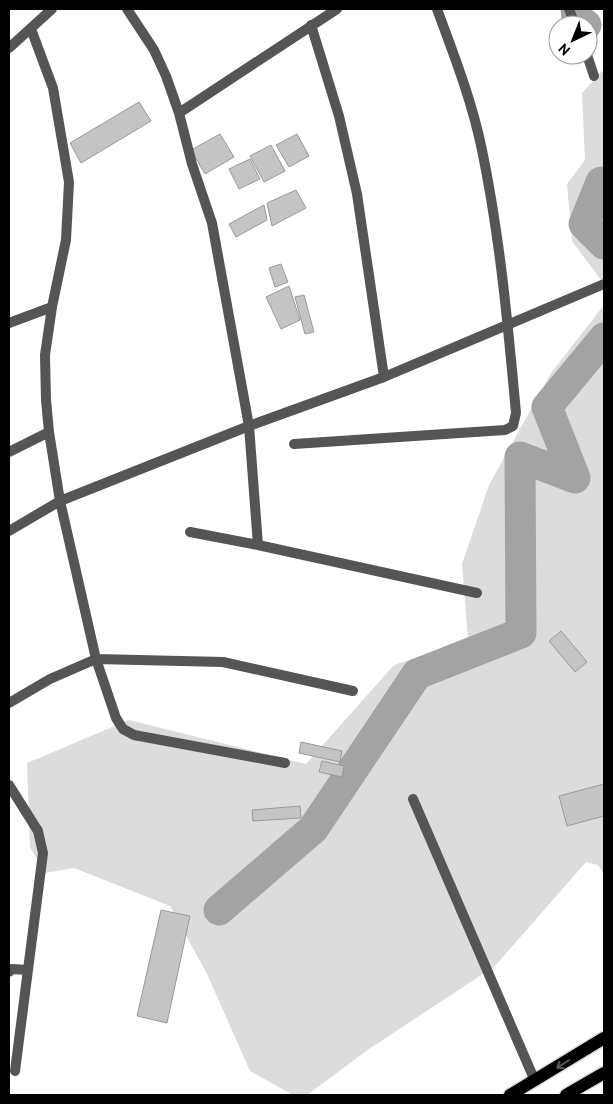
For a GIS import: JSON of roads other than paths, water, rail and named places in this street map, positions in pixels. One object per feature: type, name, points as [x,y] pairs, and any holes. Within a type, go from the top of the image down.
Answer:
[{"type":"main road","points":[[510,1095],[604,1038]]},
{"type":"main road","points":[[566,1095],[604,1073]]},
{"type":"street","points":[[9,48],[52,9]]},
{"type":"street","points":[[127,9],[154,50],[166,76],[212,223],[249,426],[258,545]]},
{"type":"street","points":[[178,113],[337,9]]},
{"type":"street","points":[[294,444],[505,430],[513,426],[516,413],[508,325],[493,211],[481,149],[466,89],[437,9]]},
{"type":"street","points":[[311,25],[339,116],[357,194],[384,377]]},
{"type":"street","points":[[31,28],[53,88],[69,182],[66,240],[52,307],[45,354],[49,432],[60,501],[96,659],[116,718],[123,729],[134,735],[285,763]]},
{"type":"street","points":[[590,65],[594,76]]},
{"type":"street","points":[[9,531],[60,501],[249,426],[384,377],[604,284]]},
{"type":"street","points":[[9,323],[52,307]]},
{"type":"street","points":[[9,452],[49,432]]},
{"type":"street","points":[[190,532],[477,593]]},
{"type":"street","points":[[9,703],[50,679],[96,659],[223,662],[352,690]]},
{"type":"street","points":[[9,785],[38,831],[43,854],[15,1071]]},
{"type":"street","points":[[413,800],[536,1080]]},
{"type":"street","points":[[9,972],[12,970],[28,970]]},
{"type":"waterway","points":[[576,9],[577,15]]},
{"type":"waterway","points":[[604,182],[601,182],[584,224],[604,244]]},
{"type":"waterway","points":[[219,910],[313,829],[417,674],[521,633],[520,457],[575,478],[547,407],[604,338]]}]
